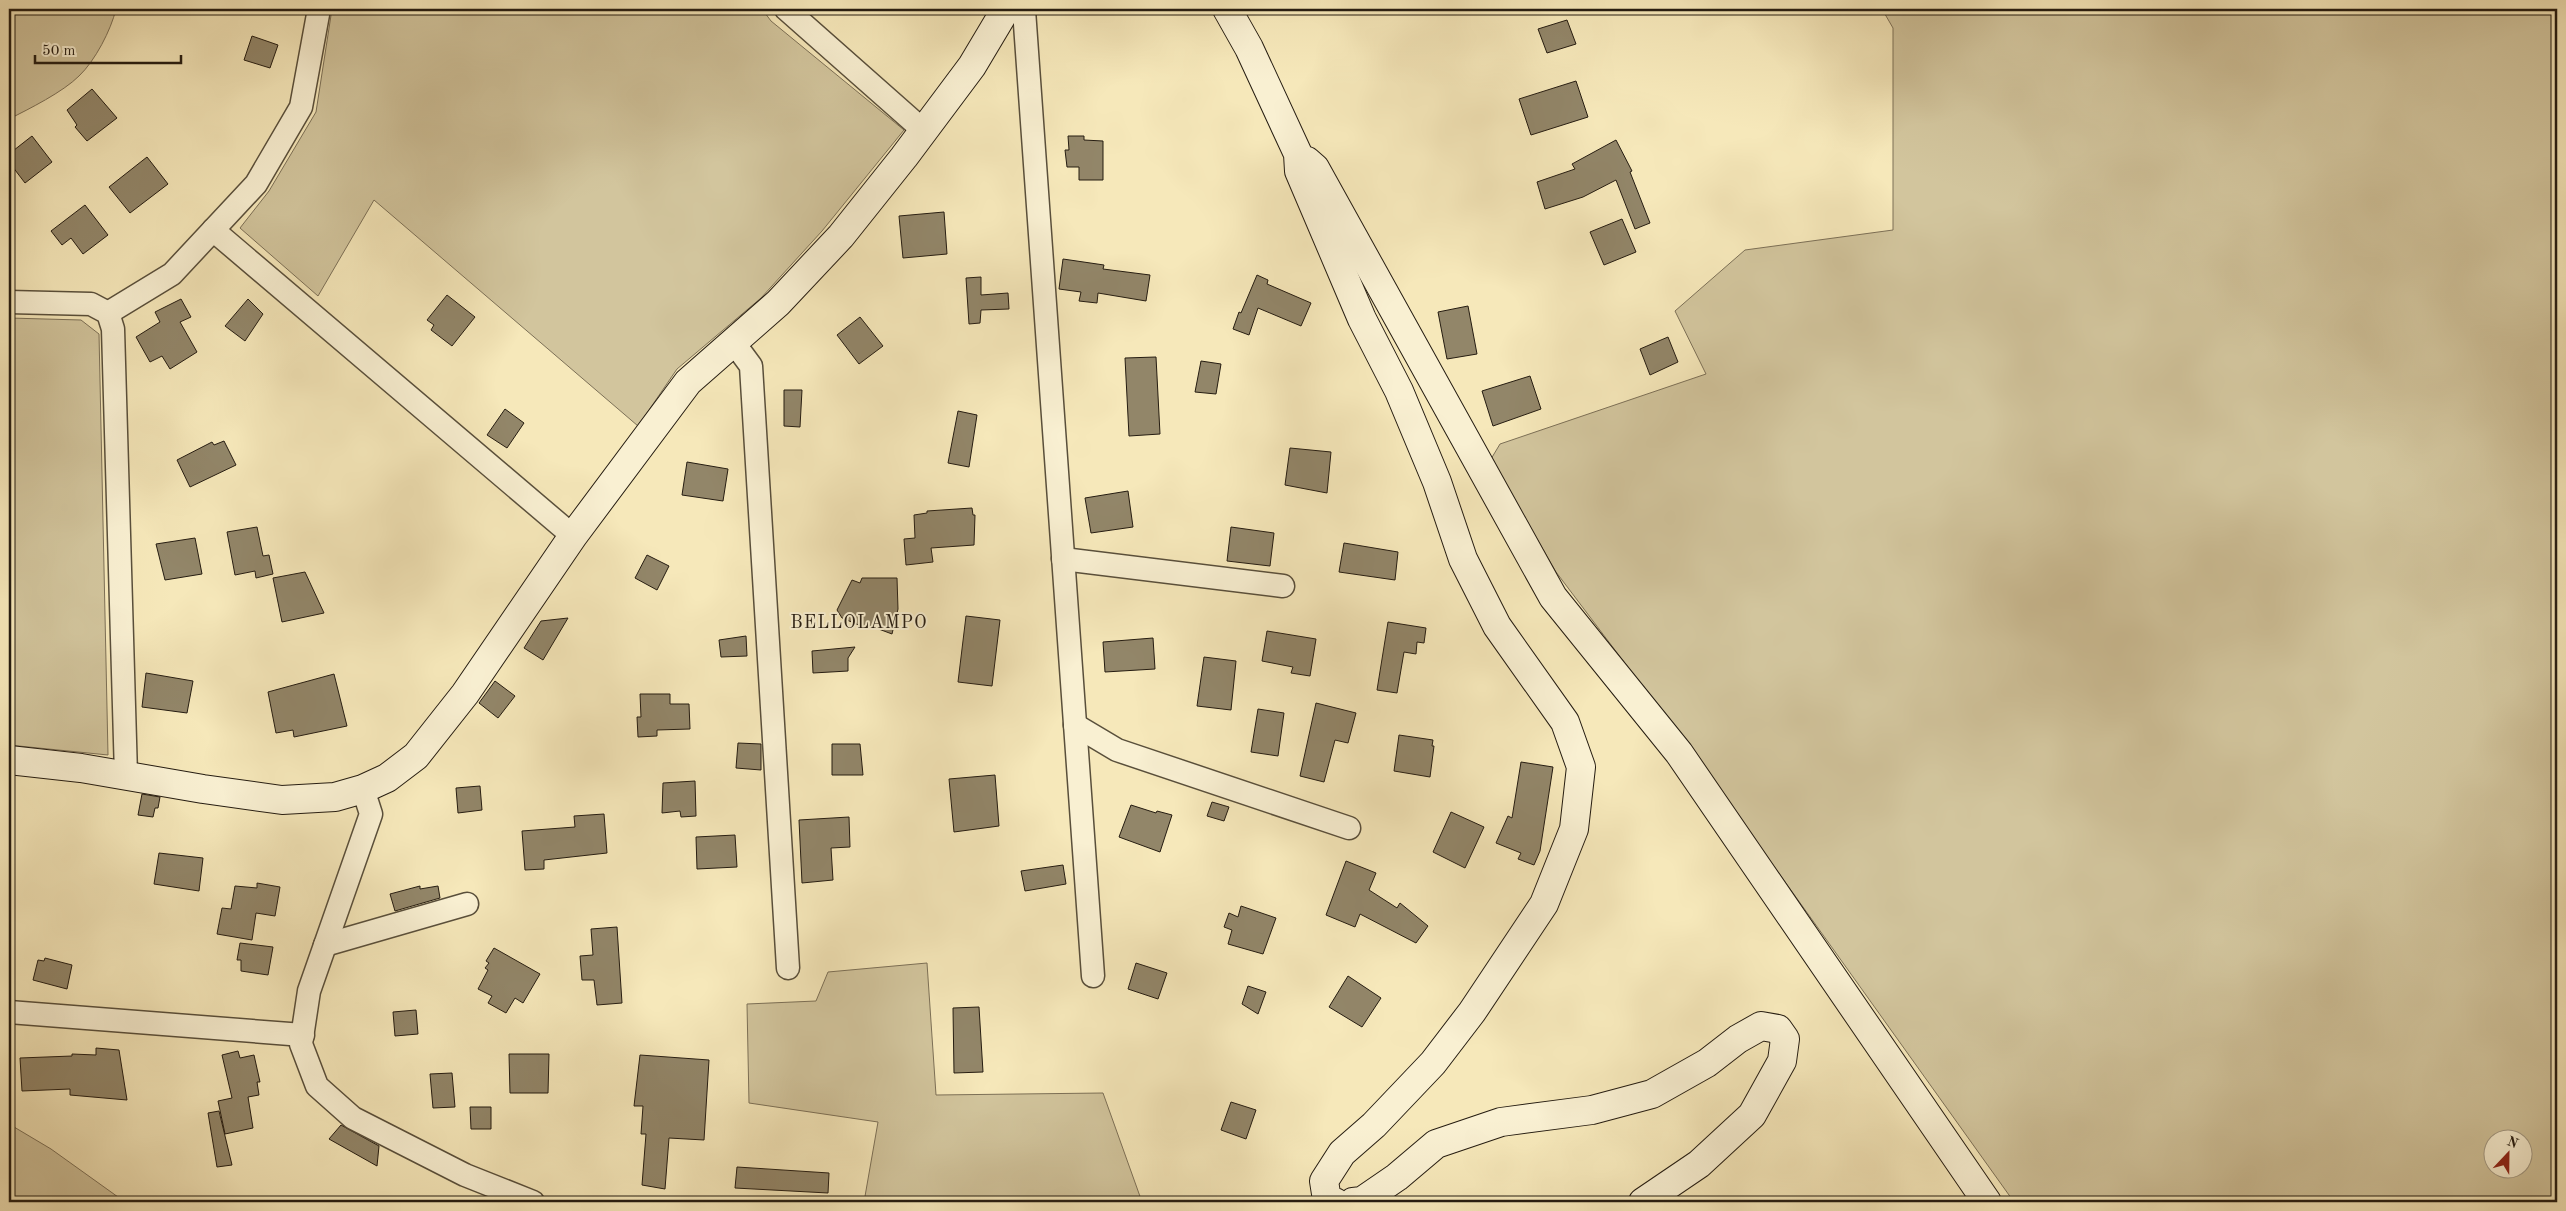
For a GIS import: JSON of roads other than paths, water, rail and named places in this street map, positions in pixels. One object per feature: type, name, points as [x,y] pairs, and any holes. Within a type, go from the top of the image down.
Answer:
[{"type":"main road","points":[[9,760],[81,768],[203,789],[282,800],[334,797],[387,778],[416,756],[465,694],[573,536],[688,382],[778,303],[841,236],[924,131],[972,66],[1006,9]]},
{"type":"main road","points":[[1227,9],[1249,48],[1298,154],[1299,171],[1362,319],[1399,391],[1436,482],[1464,559],[1498,626],[1565,722],[1581,767],[1574,829],[1544,904],[1472,1012],[1433,1063],[1374,1125],[1342,1153],[1324,1181],[1327,1200],[1335,1202]]},
{"type":"main road","points":[[1298,154],[1315,168],[1448,403],[1553,597],[1679,753],[1987,1202]]},
{"type":"main road","points":[[1353,1202],[1362,1201],[1436,1144],[1501,1122],[1592,1110],[1652,1094],[1707,1063],[1738,1039],[1761,1026],[1778,1029],[1785,1039],[1782,1061],[1752,1115],[1699,1164],[1643,1202]]},
{"type":"street","points":[[108,313],[172,274],[256,184],[300,107],[319,9]]},
{"type":"street","points":[[786,9],[924,131]]},
{"type":"street","points":[[1020,9],[1024,10],[1093,976]]},
{"type":"street","points":[[212,230],[573,536]]},
{"type":"street","points":[[9,302],[91,304],[108,313],[112,329],[126,776]]},
{"type":"street","points":[[734,343],[751,366],[788,968]]},
{"type":"street","points":[[1063,559],[1283,586]]},
{"type":"street","points":[[1075,725],[1117,750],[1349,828]]},
{"type":"street","points":[[363,788],[371,814],[309,991],[302,1044],[317,1086],[353,1118],[465,1175],[533,1202]]},
{"type":"street","points":[[325,945],[467,904]]},
{"type":"street","points":[[9,1012],[303,1035]]},
{"type":"district","name":"BELLOLAMPO","points":[[859,623]]}]
